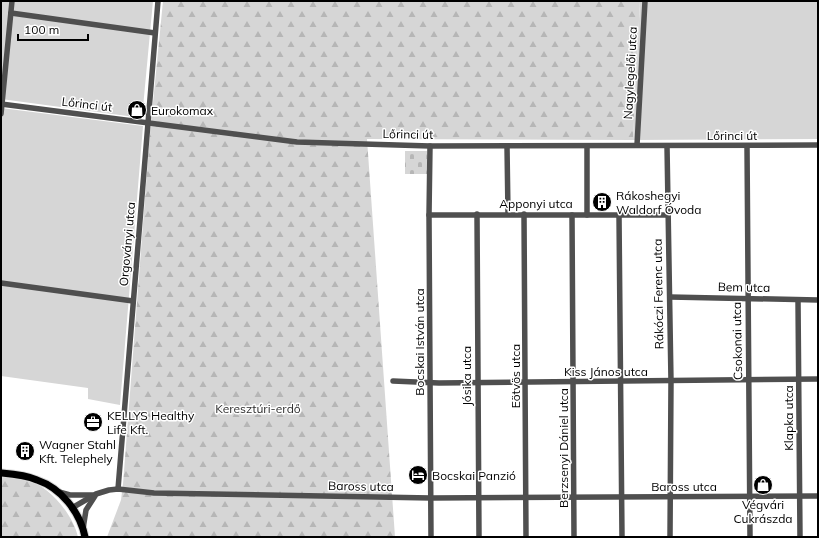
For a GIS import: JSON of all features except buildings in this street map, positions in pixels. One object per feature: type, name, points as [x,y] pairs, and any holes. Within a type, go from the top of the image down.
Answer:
[{"type":"main road","name":"Baross utca","points":[[1,472],[22,475],[44,482],[64,497],[72,508]]},
{"type":"main road","points":[[72,508],[83,528],[85,537]]},
{"type":"street","points":[[1,114],[12,1]]},
{"type":"street","name":"Orgoványi utca","points":[[118,489],[158,1]]},
{"type":"street","name":"Nagylegelői utca","points":[[637,145],[645,1]]},
{"type":"street","points":[[11,13],[155,34]]},
{"type":"street","name":"Lőrinci út","points":[[1,104],[297,142],[430,146],[818,145]]},
{"type":"street","name":"Bocskai István utca","points":[[430,146],[431,537]]},
{"type":"street","points":[[507,146],[508,214]]},
{"type":"street","points":[[587,146],[587,215]]},
{"type":"street","name":"Rákóczi Ferenc utca","points":[[667,146],[671,381],[670,537]]},
{"type":"street","name":"Csokonai utca","points":[[746,146],[750,537]]},
{"type":"street","name":"Jósika utca","points":[[477,214],[479,537]]},
{"type":"street","name":"Eötvös utca","points":[[524,214],[526,537]]},
{"type":"street","name":"Apponyi utca","points":[[429,215],[668,215]]},
{"type":"street","name":"Berzsenyi Dániel utca","points":[[572,215],[574,537]]},
{"type":"street","points":[[619,215],[622,537]]},
{"type":"street","points":[[1,283],[134,301]]},
{"type":"street","name":"Bem utca","points":[[670,297],[818,300]]},
{"type":"street","name":"Klapka utca","points":[[798,300],[800,537]]},
{"type":"street","name":"Kiss János utca","points":[[393,381],[439,383],[818,379]]},
{"type":"street","name":"Baross utca","points":[[72,508],[103,491],[118,489],[154,493],[431,498],[818,496]]},
{"type":"street","name":"Baross utca","points":[[57,491],[70,495],[83,496],[96,494]]},
{"type":"street","points":[[83,528],[86,510],[96,494]]},
{"type":"green space","points":[[1,1],[153,1],[142,118],[1,99]]},
{"type":"green space","name":"Keresztúri-erdő","points":[[163,1],[640,1],[633,140],[367,139],[395,537],[107,537],[121,500],[123,484],[150,133]]},
{"type":"green space","points":[[640,1],[818,1],[818,139],[633,140]]},
{"type":"green space","points":[[1,108],[143,126],[120,405],[88,399],[88,388],[1,376]]},
{"type":"green space","points":[[405,151],[427,151],[427,174],[405,174]]},
{"type":"green space","points":[[1,476],[26,479],[35,483],[51,494],[59,502],[71,519],[78,537],[1,537]]},
{"type":"place","name":"Eurokomax","points":[[137,110]]},
{"type":"place","name":"Rákoshegyi Waldorf Óvoda","points":[[602,202]]},
{"type":"place","name":"KELLYS Healthy Life Kft.","points":[[93,422]]},
{"type":"place","name":"Wagner Stahl Kft. Telephely","points":[[25,451]]},
{"type":"place","name":"Bocskai Panzió","points":[[418,475]]},
{"type":"place","name":"Végvári Cukrászda","points":[[763,485]]}]
